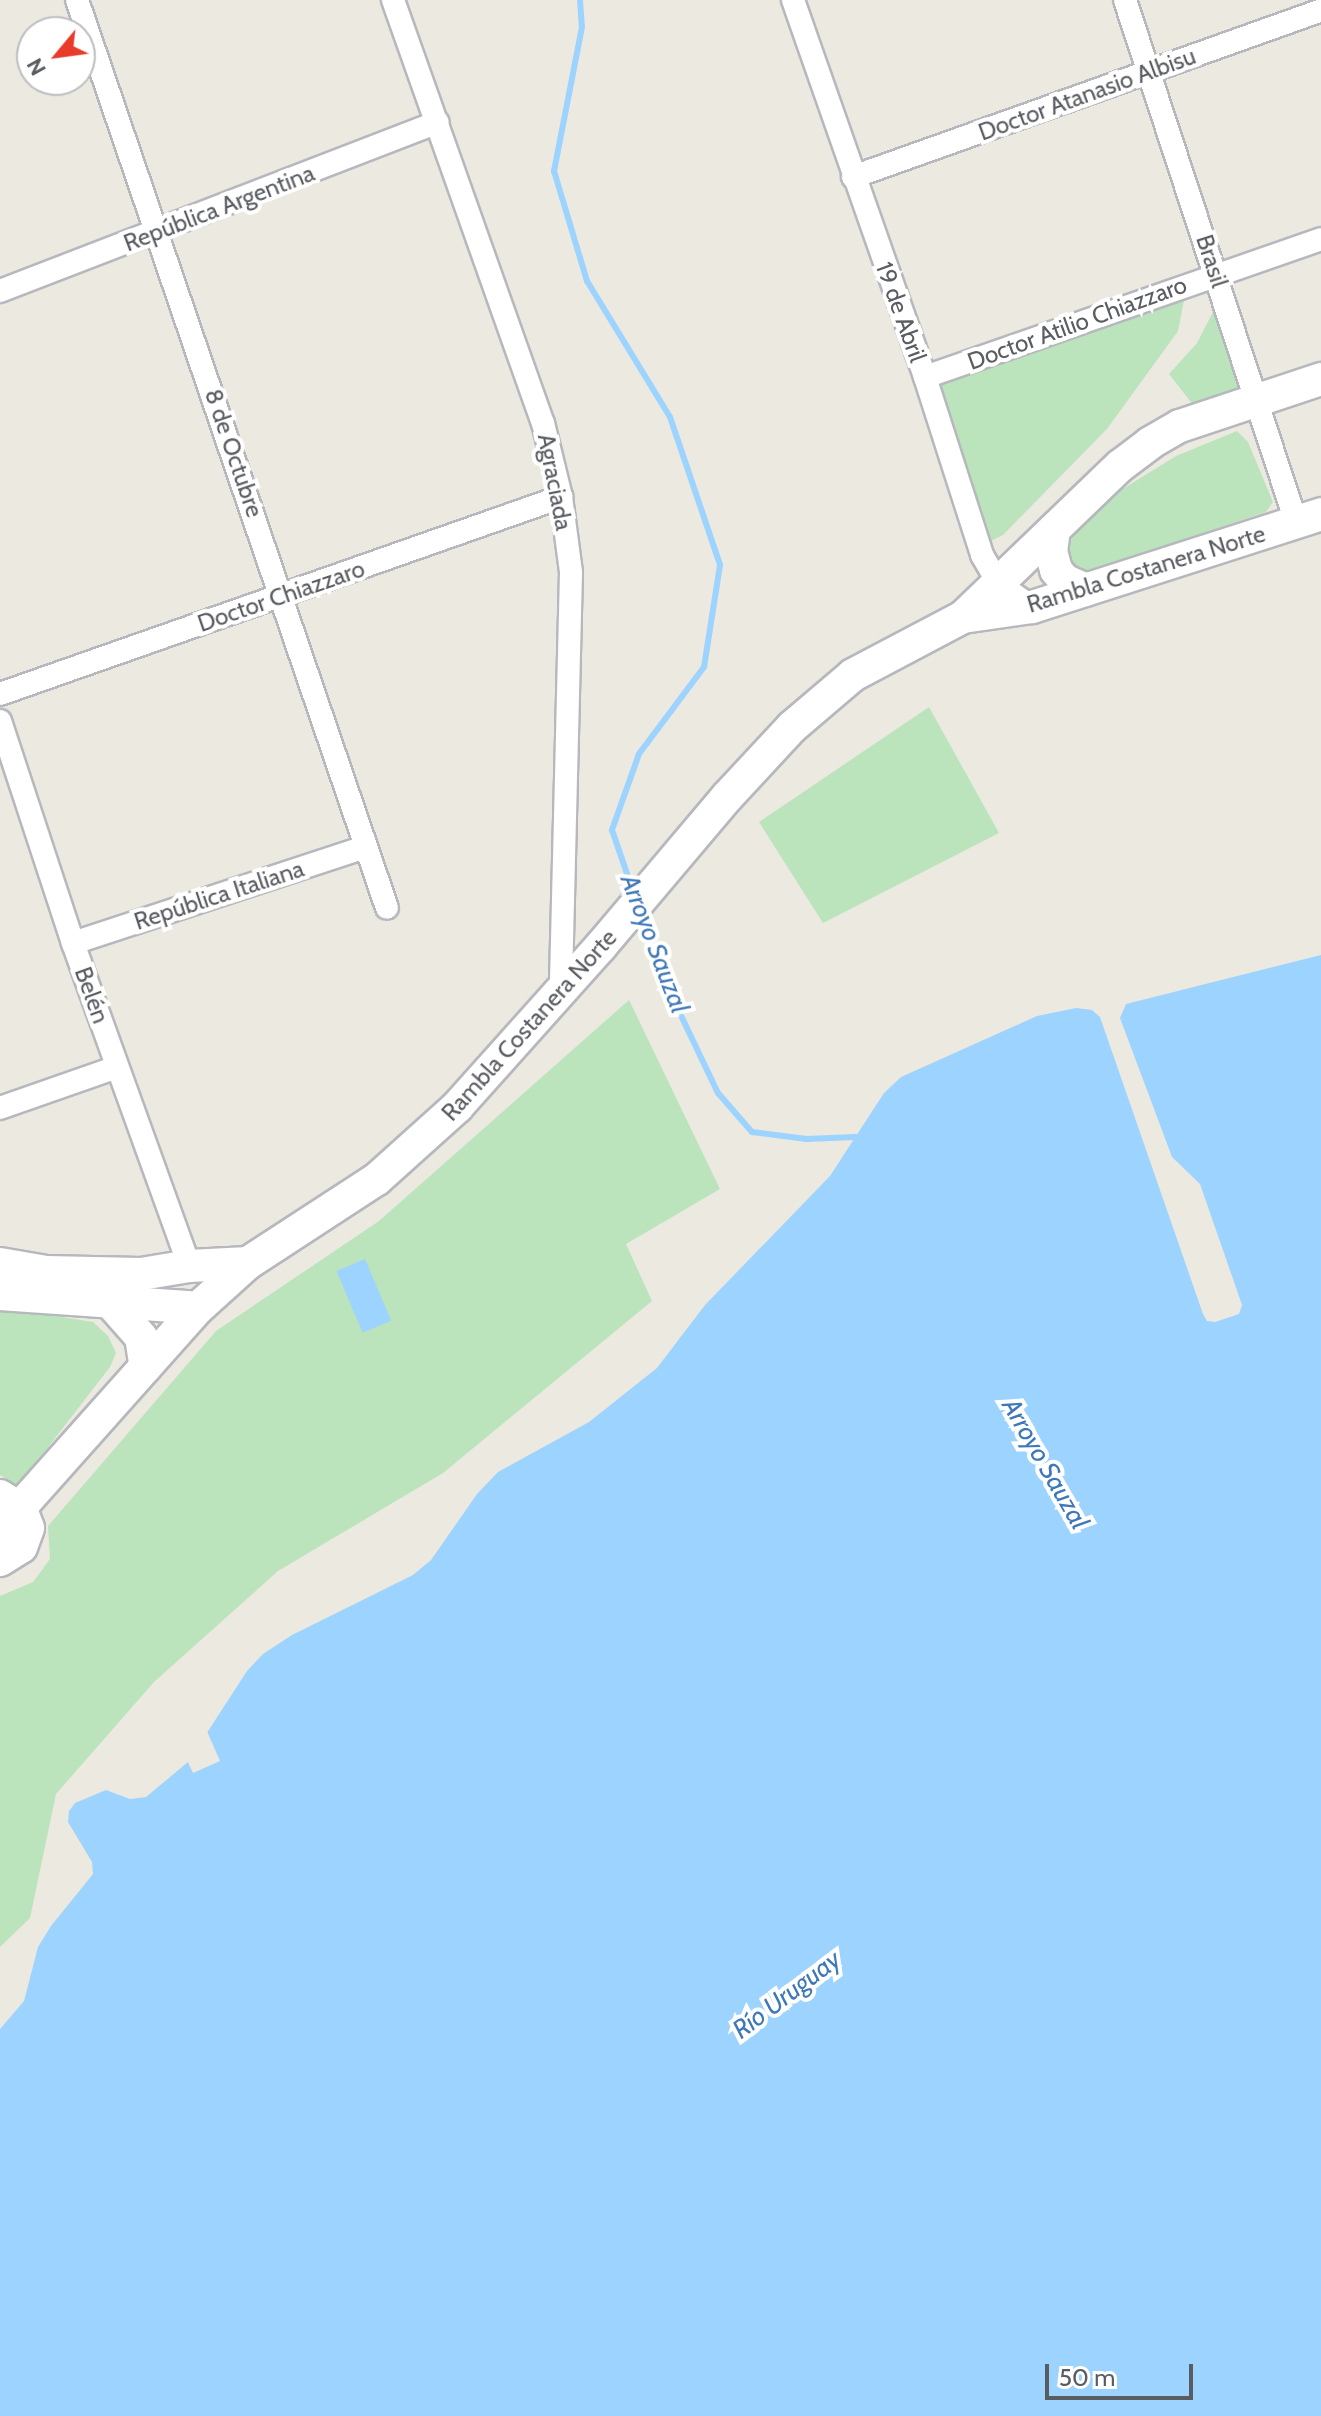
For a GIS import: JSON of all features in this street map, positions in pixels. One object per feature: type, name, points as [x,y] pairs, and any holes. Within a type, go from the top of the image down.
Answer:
[{"type":"street","name":"8 de Octubre","points":[[77,0],[159,232],[387,908]]},
{"type":"street","name":"Agraciada","points":[[393,0],[543,423],[561,497],[571,572],[561,990]]},
{"type":"street","name":"19 de Abril","points":[[793,0],[925,377],[982,555],[999,584],[1032,607]]},
{"type":"street","name":"Brasil","points":[[1125,0],[1257,401],[1309,518]]},
{"type":"street","name":"Doctor Atanasio Albisu","points":[[853,177],[1321,10]]},
{"type":"street","name":"República Argentina","points":[[0,291],[438,122]]},
{"type":"street","name":"Doctor Atilio Chiazzaro","points":[[925,377],[1216,273],[1321,239]]},
{"type":"street","points":[[963,617],[1150,443],[1180,426],[1321,379]]},
{"type":"street","name":"Doctor Chiazzaro","points":[[0,694],[561,497]]},
{"type":"street","name":"Rambla Costanera Norte","points":[[7,1512],[198,1308],[248,1263],[377,1179],[457,1107],[601,946],[727,797],[792,727],[853,675],[963,617],[1032,607],[1309,518]]},
{"type":"street","points":[[1054,530],[1051,551],[1056,570],[1064,580],[1086,590]]},
{"type":"street","name":"Belén","points":[[0,721],[73,943],[189,1266]]},
{"type":"street","name":"República Italiana","points":[[73,943],[365,847]]},
{"type":"street","points":[[0,1108],[117,1067]]},
{"type":"street","points":[[0,1264],[46,1272],[141,1274],[189,1266],[248,1263]]},
{"type":"street","points":[[155,1357],[159,1307],[189,1266]]},
{"type":"street","points":[[0,1294],[198,1308]]},
{"type":"street","points":[[110,1302],[155,1357]]},
{"type":"street","points":[[0,1560],[14,1555],[26,1538],[28,1528],[7,1512]]},
{"type":"green space","points":[[1185,295],[1178,331],[1107,429],[1003,535],[987,543],[938,385]]},
{"type":"green space","points":[[1213,312],[1242,391],[1194,406],[1169,374],[1197,343]]},
{"type":"green space","points":[[1237,431],[1248,442],[1273,502],[1266,512],[1087,572],[1078,573],[1065,565],[1063,550],[1100,503],[1176,456]]},
{"type":"green space","points":[[929,707],[999,833],[823,923],[759,822]]},
{"type":"green space","points":[[629,1000],[720,1189],[626,1244],[652,1301],[443,1473],[278,1571],[154,1682],[56,1794],[30,1918],[0,1947],[0,1596],[33,1582],[50,1559],[48,1526],[216,1331],[379,1221]]},
{"type":"green space","points":[[0,1307],[93,1322],[108,1336],[116,1353],[110,1367],[18,1486],[0,1475]]},
{"type":"water","name":"Río Uruguay","points":[[1321,955],[1321,2416],[0,2416],[0,2029],[24,2001],[38,1947],[93,1874],[92,1862],[68,1822],[69,1811],[75,1803],[106,1790],[130,1799],[146,1797],[188,1762],[247,1671],[263,1654],[292,1635],[413,1575],[431,1560],[477,1494],[498,1472],[589,1422],[657,1368],[705,1305],[830,1176],[884,1093],[901,1077],[1037,1016],[1076,1008],[1092,1010],[1100,1017],[1203,1314],[1207,1321],[1215,1322],[1239,1314],[1242,1305],[1200,1184],[1172,1157],[1120,1018],[1126,1004]]},
{"type":"water","points":[[365,1259],[391,1321],[363,1333],[336,1271]]},
{"type":"pier","points":[[206,1729],[220,1761],[193,1773],[186,1758]]},
{"type":"waterway","name":"Arroyo Sauzal","points":[[580,0],[582,27],[554,171],[587,281],[670,417],[720,565],[704,667],[639,754],[612,830],[633,891]]},
{"type":"waterway","name":"Arroyo Sauzal","points":[[641,913],[665,982],[718,1093],[752,1132],[807,1139],[855,1137],[858,1141]]}]
